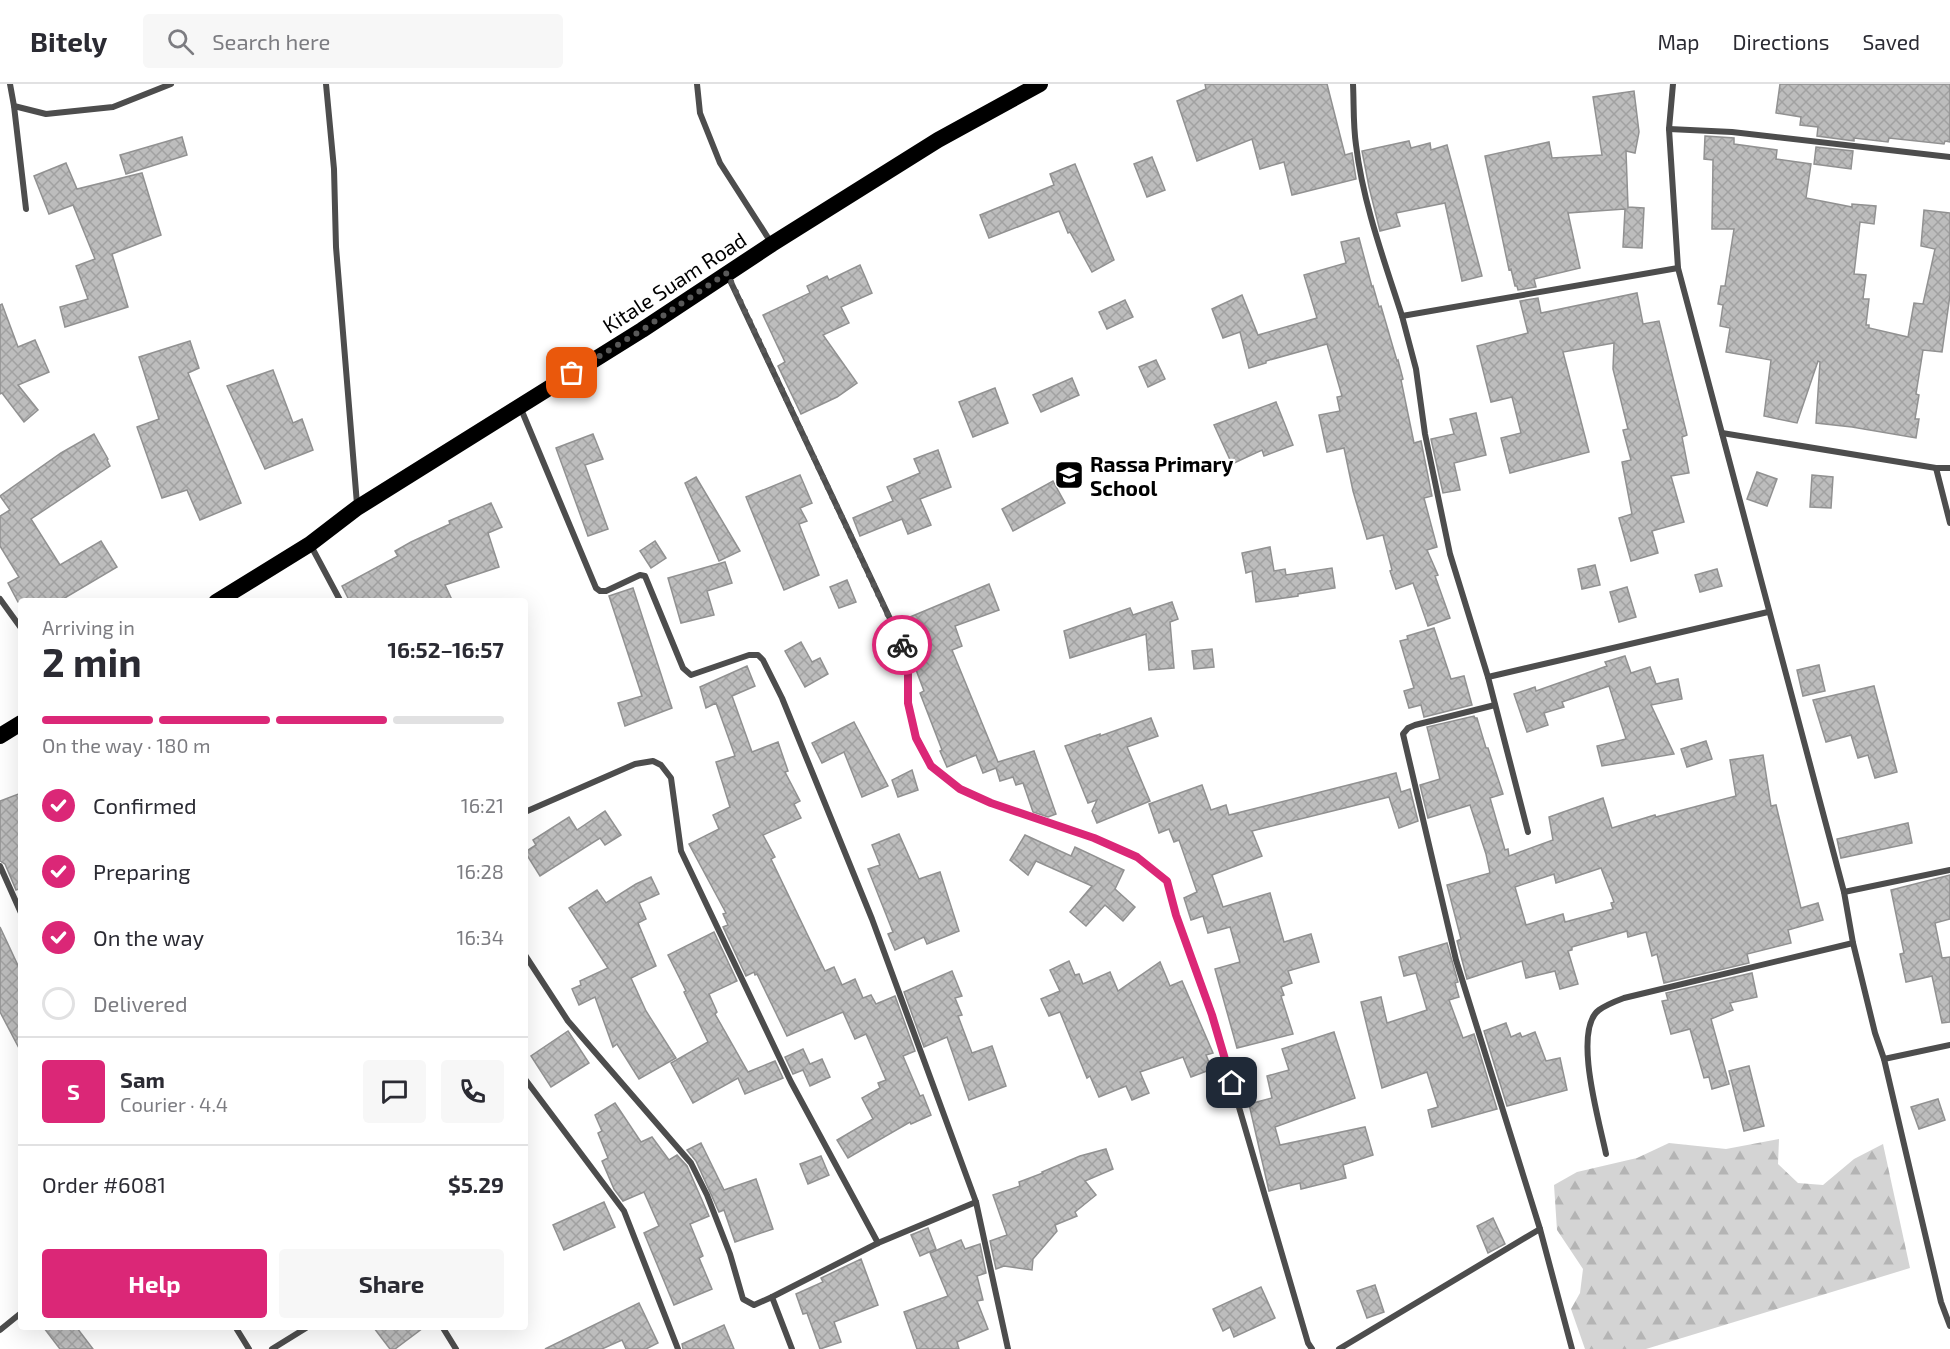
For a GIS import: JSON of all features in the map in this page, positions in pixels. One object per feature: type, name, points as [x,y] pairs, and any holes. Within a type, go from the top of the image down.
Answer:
[{"type":"highway","name":"Kitale Suam Road","points":[[222,598],[310,544],[357,508],[642,330],[772,244],[938,140],[1040,84]]},
{"type":"highway","points":[[0,736],[18,725]]},
{"type":"street","points":[[10,84],[26,209]]},
{"type":"street","points":[[14,106],[46,114],[113,106],[171,84]]},
{"type":"street","points":[[326,84],[334,169],[336,257],[357,508]]},
{"type":"street","points":[[697,84],[700,112],[720,163],[772,244]]},
{"type":"street","points":[[1353,84],[1356,145],[1364,187],[1416,369],[1425,434],[1450,554],[1488,676],[1528,832]]},
{"type":"street","points":[[1673,84],[1669,129],[1678,268],[1844,892],[1853,943],[1875,1033],[1884,1059],[1941,1302],[1950,1326]]},
{"type":"street","points":[[1669,129],[1732,132],[1950,157]]},
{"type":"street","points":[[1402,316],[1678,268]]},
{"type":"street","points":[[727,273],[902,644],[908,669],[908,703],[916,738],[931,766],[960,789],[991,803],[1094,838],[1137,857],[1167,881],[1176,915],[1212,1015],[1308,1343],[1312,1349]]},
{"type":"street","points":[[519,405],[596,588],[606,591],[640,574],[645,576],[683,668],[691,675],[748,655],[758,656],[763,660],[782,698],[872,919],[976,1202],[1008,1349]]},
{"type":"street","points":[[1722,433],[1936,468],[1950,468]]},
{"type":"street","points":[[1936,468],[1950,523]]},
{"type":"street","points":[[310,544],[339,598]]},
{"type":"street","points":[[0,599],[18,624]]},
{"type":"street","points":[[1488,676],[1768,612]]},
{"type":"street","points":[[1495,705],[1415,725],[1403,734],[1456,960],[1540,1229],[1572,1349]]},
{"type":"street","points":[[528,812],[635,764],[653,761],[661,765],[671,778],[681,851],[791,1082],[878,1243]]},
{"type":"street","points":[[0,866],[18,906]]},
{"type":"street","points":[[1844,892],[1950,870]]},
{"type":"street","points":[[1606,1154],[1587,1061],[1588,1031],[1597,1011],[1624,998],[1853,943]]},
{"type":"street","points":[[528,960],[568,1021],[691,1163],[726,1244],[743,1299],[754,1305],[878,1243],[976,1202]]},
{"type":"street","points":[[1884,1059],[1950,1045]]},
{"type":"street","points":[[528,1083],[624,1211],[678,1349]]},
{"type":"street","points":[[1339,1349],[1540,1229]]},
{"type":"street","points":[[772,1297],[792,1349]]},
{"type":"street","points":[[0,1330],[18,1315]]},
{"type":"street","points":[[237,1330],[249,1349]]},
{"type":"street","points":[[272,1349],[303,1330]]},
{"type":"street","points":[[444,1330],[456,1349]]},
{"type":"green space","points":[[1779,1139],[1778,1164],[1798,1183],[1823,1185],[1854,1159],[1883,1144],[1910,1268],[1646,1349],[1585,1349],[1571,1309],[1580,1293],[1583,1269],[1557,1230],[1554,1185],[1577,1172],[1637,1158],[1669,1143],[1726,1149]]},
{"type":"building","points":[[1205,84],[1327,84],[1345,155],[1352,153],[1356,179],[1292,195],[1284,162],[1260,169],[1252,139],[1197,161],[1177,101],[1206,89]]},
{"type":"building","points":[[1780,84],[1950,84],[1950,142],[1945,141],[1944,144],[1889,138],[1888,142],[1854,138],[1854,141],[1817,136],[1818,127],[1800,125],[1801,117],[1776,113]]},
{"type":"building","points":[[1634,91],[1639,132],[1635,153],[1626,151],[1628,207],[1644,208],[1642,248],[1623,247],[1625,209],[1568,213],[1580,268],[1534,279],[1536,287],[1518,290],[1511,269],[1509,270],[1485,156],[1549,142],[1552,158],[1602,155],[1593,97]]},
{"type":"building","points":[[1705,136],[1734,138],[1734,144],[1777,150],[1776,159],[1811,164],[1806,198],[1852,207],[1852,204],[1876,206],[1874,224],[1860,222],[1854,274],[1866,275],[1863,299],[1869,299],[1866,325],[1869,325],[1869,328],[1908,337],[1914,303],[1923,304],[1935,249],[1921,246],[1924,210],[1950,213],[1950,295],[1942,352],[1923,350],[1916,394],[1919,395],[1915,419],[1919,419],[1916,438],[1816,423],[1820,362],[1818,361],[1797,423],[1764,416],[1771,360],[1726,352],[1730,328],[1720,326],[1723,305],[1718,304],[1721,286],[1725,286],[1734,229],[1712,229],[1713,160],[1704,159]]},
{"type":"building","points":[[182,137],[187,155],[126,174],[120,155]]},
{"type":"building","points":[[1409,141],[1411,148],[1430,143],[1431,150],[1447,145],[1482,276],[1462,281],[1445,203],[1396,213],[1400,226],[1380,231],[1362,151]]},
{"type":"building","points":[[1816,147],[1853,151],[1851,169],[1814,164]]},
{"type":"building","points":[[1152,157],[1165,190],[1147,197],[1134,164]]},
{"type":"building","points":[[66,163],[77,189],[142,173],[161,235],[112,254],[128,307],[65,327],[60,307],[88,299],[76,266],[95,259],[73,205],[49,214],[34,176]]},
{"type":"building","points":[[1075,164],[1114,260],[1092,272],[1070,232],[1068,233],[1059,211],[989,238],[980,215],[1054,185],[1050,174]]},
{"type":"building","points":[[1359,238],[1372,287],[1379,307],[1381,306],[1398,360],[1414,443],[1421,441],[1432,496],[1424,498],[1437,547],[1427,550],[1438,575],[1435,576],[1450,618],[1428,626],[1413,583],[1396,589],[1383,535],[1367,539],[1353,491],[1344,448],[1327,452],[1319,415],[1340,411],[1337,397],[1342,396],[1327,344],[1249,368],[1240,332],[1223,338],[1212,309],[1242,295],[1258,335],[1317,318],[1304,275],[1346,263],[1341,242]]},
{"type":"building","points":[[860,265],[872,293],[841,307],[849,323],[823,335],[857,383],[837,397],[801,414],[778,366],[785,362],[763,315],[810,293],[807,286],[827,276],[829,280]]},
{"type":"building","points":[[1637,293],[1643,324],[1659,321],[1687,435],[1682,437],[1689,473],[1671,476],[1684,522],[1652,531],[1658,553],[1631,561],[1619,518],[1632,514],[1622,462],[1631,460],[1623,430],[1628,429],[1613,369],[1614,343],[1563,352],[1589,452],[1510,473],[1501,438],[1521,433],[1512,397],[1491,402],[1477,346],[1528,333],[1520,301],[1538,298],[1541,313]]},
{"type":"building","points":[[1125,300],[1133,317],[1107,329],[1099,312]]},
{"type":"building","points":[[2,304],[18,347],[35,340],[49,372],[18,385],[38,410],[24,422],[2,393],[0,394],[0,305]]},
{"type":"building","points":[[190,341],[199,368],[188,373],[241,503],[200,520],[187,490],[162,498],[137,427],[159,419],[139,357]]},
{"type":"building","points":[[1156,360],[1165,379],[1148,387],[1139,367]]},
{"type":"building","points":[[273,370],[293,423],[302,419],[313,450],[265,469],[227,386]]},
{"type":"building","points":[[1072,378],[1079,395],[1041,412],[1033,395]]},
{"type":"building","points":[[995,388],[1008,423],[973,437],[959,402]]},
{"type":"building","points":[[1276,402],[1293,445],[1264,456],[1262,450],[1232,464],[1214,425]]},
{"type":"building","points":[[1476,413],[1486,455],[1454,463],[1460,490],[1443,493],[1431,439],[1454,434],[1450,419]]},
{"type":"building","points":[[94,434],[110,466],[31,519],[60,565],[101,541],[117,567],[65,598],[18,598],[18,602],[8,583],[19,577],[0,546],[0,516],[10,510],[0,496],[61,453]]},
{"type":"building","points":[[593,434],[603,459],[585,465],[608,529],[588,536],[556,448]]},
{"type":"building","points":[[938,450],[951,487],[920,499],[931,525],[908,534],[902,519],[860,536],[853,518],[893,501],[887,487],[920,473],[914,459]]},
{"type":"building","points":[[1757,472],[1777,479],[1767,506],[1747,499]]},
{"type":"building","points":[[800,475],[812,503],[800,508],[807,521],[799,524],[819,575],[784,590],[746,497]]},
{"type":"building","points":[[1812,475],[1833,477],[1831,508],[1810,507]]},
{"type":"building","points":[[696,477],[740,551],[719,561],[685,483]]},
{"type":"building","points":[[1053,481],[1065,503],[1013,531],[1002,509]]},
{"type":"building","points":[[491,503],[502,527],[488,533],[499,567],[445,585],[451,598],[348,598],[342,586],[398,556],[395,551],[450,524],[449,521]]},
{"type":"building","points":[[655,541],[666,558],[651,568],[640,551]]},
{"type":"building","points":[[1270,547],[1274,571],[1285,569],[1286,575],[1332,568],[1335,588],[1256,602],[1252,571],[1246,573],[1242,553]]},
{"type":"building","points":[[725,562],[732,583],[707,591],[714,615],[681,623],[668,578]]},
{"type":"building","points":[[1595,565],[1600,585],[1582,589],[1578,569]]},
{"type":"building","points":[[1717,569],[1722,586],[1700,592],[1695,575]]},
{"type":"building","points":[[847,580],[856,602],[839,608],[830,587]]},
{"type":"building","points":[[989,584],[999,610],[955,626],[962,646],[952,650],[998,762],[1034,751],[1056,814],[1048,817],[1033,812],[1023,783],[1016,785],[1013,777],[1000,781],[996,768],[983,773],[976,755],[947,767],[920,693],[924,691],[898,622]]},
{"type":"building","points":[[1627,587],[1636,617],[1619,622],[1610,592]]},
{"type":"building","points":[[633,588],[672,708],[625,726],[618,703],[642,696],[609,596]]},
{"type":"building","points":[[1172,602],[1178,619],[1170,622],[1174,668],[1149,670],[1146,634],[1070,658],[1064,631],[1130,608],[1133,615]]},
{"type":"building","points":[[1434,628],[1451,679],[1464,676],[1472,705],[1424,717],[1421,705],[1409,708],[1404,691],[1414,688],[1400,641],[1408,639],[1407,636]]},
{"type":"building","points":[[801,642],[812,662],[820,658],[828,674],[805,687],[785,651]]},
{"type":"building","points":[[1212,649],[1214,667],[1194,669],[1192,651]]},
{"type":"building","points":[[1625,656],[1631,673],[1650,667],[1656,684],[1678,679],[1682,699],[1651,705],[1674,754],[1602,766],[1597,746],[1626,739],[1609,686],[1562,702],[1564,707],[1544,713],[1548,725],[1527,732],[1514,694],[1535,687],[1536,691],[1607,666],[1605,662]]},
{"type":"building","points":[[1819,665],[1825,691],[1803,696],[1797,670]]},
{"type":"building","points":[[747,666],[755,686],[732,696],[752,752],[778,742],[788,771],[785,772],[800,801],[794,804],[801,818],[763,835],[775,857],[771,859],[825,971],[834,967],[842,985],[855,979],[863,998],[871,995],[876,1004],[895,996],[915,1051],[903,1056],[931,1115],[911,1124],[910,1122],[848,1158],[837,1140],[873,1119],[862,1098],[880,1088],[878,1083],[886,1080],[866,1034],[855,1039],[843,1012],[787,1036],[757,974],[755,975],[754,972],[746,976],[723,927],[728,925],[723,914],[726,913],[689,844],[719,829],[713,815],[730,807],[716,762],[735,756],[716,703],[706,708],[700,687]]},
{"type":"building","points":[[1874,686],[1897,772],[1875,778],[1868,755],[1858,758],[1851,735],[1826,742],[1813,700]]},
{"type":"building","points":[[1474,716],[1477,718],[1503,794],[1490,798],[1505,850],[1508,849],[1509,856],[1553,840],[1549,817],[1603,798],[1612,828],[1655,815],[1656,817],[1736,796],[1730,760],[1763,755],[1771,806],[1776,805],[1801,908],[1818,903],[1823,920],[1788,930],[1791,943],[1747,954],[1749,963],[1664,983],[1657,954],[1652,956],[1646,932],[1628,937],[1627,931],[1572,947],[1572,950],[1568,951],[1578,984],[1560,989],[1555,971],[1526,978],[1522,961],[1467,979],[1457,941],[1461,939],[1447,885],[1490,873],[1470,805],[1428,818],[1420,785],[1440,779],[1427,727]],"holes":[[[1601,868],[1614,902],[1611,903],[1613,909],[1565,922],[1563,914],[1526,925],[1515,887],[1554,874],[1556,883]]]},
{"type":"building","points":[[1151,718],[1158,736],[1127,747],[1150,801],[1097,823],[1092,811],[1097,800],[1088,803],[1065,746]]},
{"type":"building","points":[[854,722],[888,786],[862,797],[844,752],[822,763],[812,743]]},
{"type":"building","points":[[1706,741],[1712,759],[1687,767],[1681,749]]},
{"type":"building","points":[[912,770],[918,790],[898,797],[892,780]]},
{"type":"building","points":[[1396,773],[1401,792],[1410,789],[1418,821],[1399,828],[1389,797],[1252,831],[1262,856],[1212,875],[1223,907],[1270,893],[1284,942],[1311,934],[1319,962],[1288,971],[1292,983],[1281,987],[1284,995],[1281,996],[1293,1034],[1237,1048],[1215,969],[1240,962],[1230,927],[1208,933],[1203,916],[1191,920],[1184,898],[1197,892],[1179,840],[1174,842],[1169,829],[1159,833],[1149,804],[1202,785],[1211,810],[1226,805],[1229,815]]},
{"type":"building","points":[[18,794],[18,889],[16,890],[5,864],[0,861],[0,801]]},
{"type":"building","points":[[605,811],[621,835],[605,845],[600,838],[540,876],[528,857],[528,850],[536,845],[533,840],[569,817],[577,830]]},
{"type":"building","points":[[1908,823],[1912,843],[1841,858],[1837,839]]},
{"type":"building","points":[[899,834],[919,879],[940,872],[959,931],[927,944],[924,937],[895,950],[888,934],[893,932],[868,869],[880,865],[872,845]]},
{"type":"building","points":[[1025,835],[1071,856],[1075,847],[1124,870],[1115,889],[1135,907],[1123,921],[1105,905],[1086,926],[1070,912],[1092,886],[1036,861],[1028,875],[1010,860]]},
{"type":"building","points":[[1950,875],[1950,919],[1935,923],[1942,958],[1950,957],[1950,1022],[1942,1023],[1932,976],[1906,982],[1900,954],[1904,953],[1891,890]]},
{"type":"building","points":[[651,877],[659,894],[639,903],[646,919],[638,923],[656,966],[631,978],[646,1011],[676,1058],[639,1079],[617,1044],[613,1047],[595,997],[579,1005],[572,989],[581,985],[580,981],[608,968],[569,908],[597,890],[606,903]]},
{"type":"building","points":[[0,927],[18,966],[18,1046],[0,1012]]},
{"type":"building","points":[[714,932],[737,981],[709,994],[717,1012],[715,1014],[748,1072],[775,1061],[783,1078],[745,1094],[738,1078],[693,1103],[671,1063],[708,1042],[668,955]]},
{"type":"building","points":[[1447,943],[1458,982],[1455,983],[1459,997],[1449,1000],[1463,1038],[1474,1034],[1497,1109],[1432,1127],[1428,1110],[1438,1107],[1427,1072],[1382,1088],[1361,1002],[1381,997],[1387,1023],[1427,1010],[1416,973],[1404,976],[1399,957]]},
{"type":"building","points":[[1069,961],[1075,975],[1079,974],[1083,984],[1110,972],[1118,991],[1160,962],[1170,986],[1182,981],[1213,1053],[1206,1055],[1212,1069],[1191,1077],[1183,1057],[1140,1072],[1149,1093],[1132,1100],[1126,1086],[1099,1097],[1090,1076],[1087,1078],[1060,1012],[1049,1016],[1041,999],[1060,991],[1050,970]]},
{"type":"building","points":[[952,971],[962,996],[955,998],[962,1015],[958,1016],[972,1053],[992,1046],[1006,1086],[969,1100],[947,1037],[924,1047],[904,992]]},
{"type":"building","points":[[1752,973],[1757,997],[1730,1003],[1733,1010],[1711,1019],[1729,1084],[1712,1089],[1709,1077],[1704,1078],[1690,1029],[1671,1034],[1662,1001],[1668,1000],[1666,993]]},
{"type":"building","points":[[1506,1023],[1511,1037],[1520,1033],[1522,1037],[1535,1032],[1546,1061],[1560,1058],[1567,1090],[1507,1106],[1484,1031]]},
{"type":"building","points":[[568,1031],[589,1063],[551,1087],[531,1056]]},
{"type":"building","points":[[1334,1032],[1355,1098],[1275,1127],[1280,1145],[1365,1127],[1373,1155],[1343,1165],[1346,1178],[1301,1189],[1300,1183],[1269,1191],[1249,1104],[1272,1098],[1267,1076],[1289,1070],[1282,1049]]},
{"type":"building","points":[[803,1049],[810,1064],[822,1059],[830,1077],[810,1086],[803,1070],[793,1074],[785,1057]]},
{"type":"building","points":[[1749,1066],[1764,1126],[1744,1131],[1729,1071]]},
{"type":"building","points":[[1938,1099],[1945,1120],[1919,1129],[1911,1107]]},
{"type":"building","points":[[615,1103],[641,1142],[652,1137],[669,1160],[677,1155],[687,1166],[709,1216],[690,1224],[703,1256],[699,1258],[712,1289],[674,1305],[644,1233],[659,1226],[644,1192],[623,1201],[614,1189],[602,1161],[608,1158],[598,1133],[602,1131],[595,1115]]},
{"type":"building","points":[[701,1143],[724,1190],[756,1179],[773,1229],[735,1242],[724,1210],[719,1212],[696,1161],[687,1150]]},
{"type":"building","points":[[1106,1149],[1113,1169],[1085,1181],[1096,1195],[1075,1212],[1077,1216],[1055,1225],[1057,1231],[1033,1259],[1032,1270],[1004,1266],[996,1269],[990,1241],[1007,1235],[993,1195],[1020,1186],[1019,1182],[1080,1156]]},
{"type":"building","points":[[821,1156],[829,1175],[808,1184],[800,1164]]},
{"type":"building","points":[[604,1202],[615,1227],[564,1250],[553,1225]]},
{"type":"building","points":[[1493,1218],[1505,1244],[1488,1253],[1477,1226]]},
{"type":"building","points":[[928,1228],[936,1249],[920,1256],[911,1235]]},
{"type":"building","points":[[961,1240],[965,1249],[980,1244],[986,1273],[977,1276],[983,1300],[977,1301],[988,1329],[957,1342],[959,1349],[917,1349],[904,1312],[948,1296],[930,1253]]},
{"type":"building","points":[[861,1259],[878,1305],[834,1322],[841,1342],[820,1349],[807,1313],[803,1314],[796,1294],[823,1282],[821,1278]]},
{"type":"building","points":[[1375,1285],[1384,1312],[1367,1318],[1357,1291]]},
{"type":"building","points":[[1261,1287],[1275,1318],[1234,1337],[1230,1327],[1223,1331],[1213,1309]]},
{"type":"building","points":[[639,1303],[658,1343],[646,1349],[626,1349],[622,1340],[602,1349],[545,1349]]},
{"type":"building","points":[[724,1325],[734,1349],[683,1349],[682,1344]]},
{"type":"building","points":[[46,1330],[79,1330],[93,1349],[60,1349]]},
{"type":"building","points":[[376,1330],[420,1330],[395,1349],[390,1349]]},
{"type":"way so far","points":[[572,373],[642,330],[727,273],[902,645]]},
{"type":"place","name":"Rassa Primary School","points":[[1069,475]]},
{"type":"route","points":[[902,645],[908,669],[908,703],[916,738],[931,766],[960,789],[991,803],[1094,838],[1137,857],[1167,881],[1176,915],[1212,1015],[1232,1083]]}]
